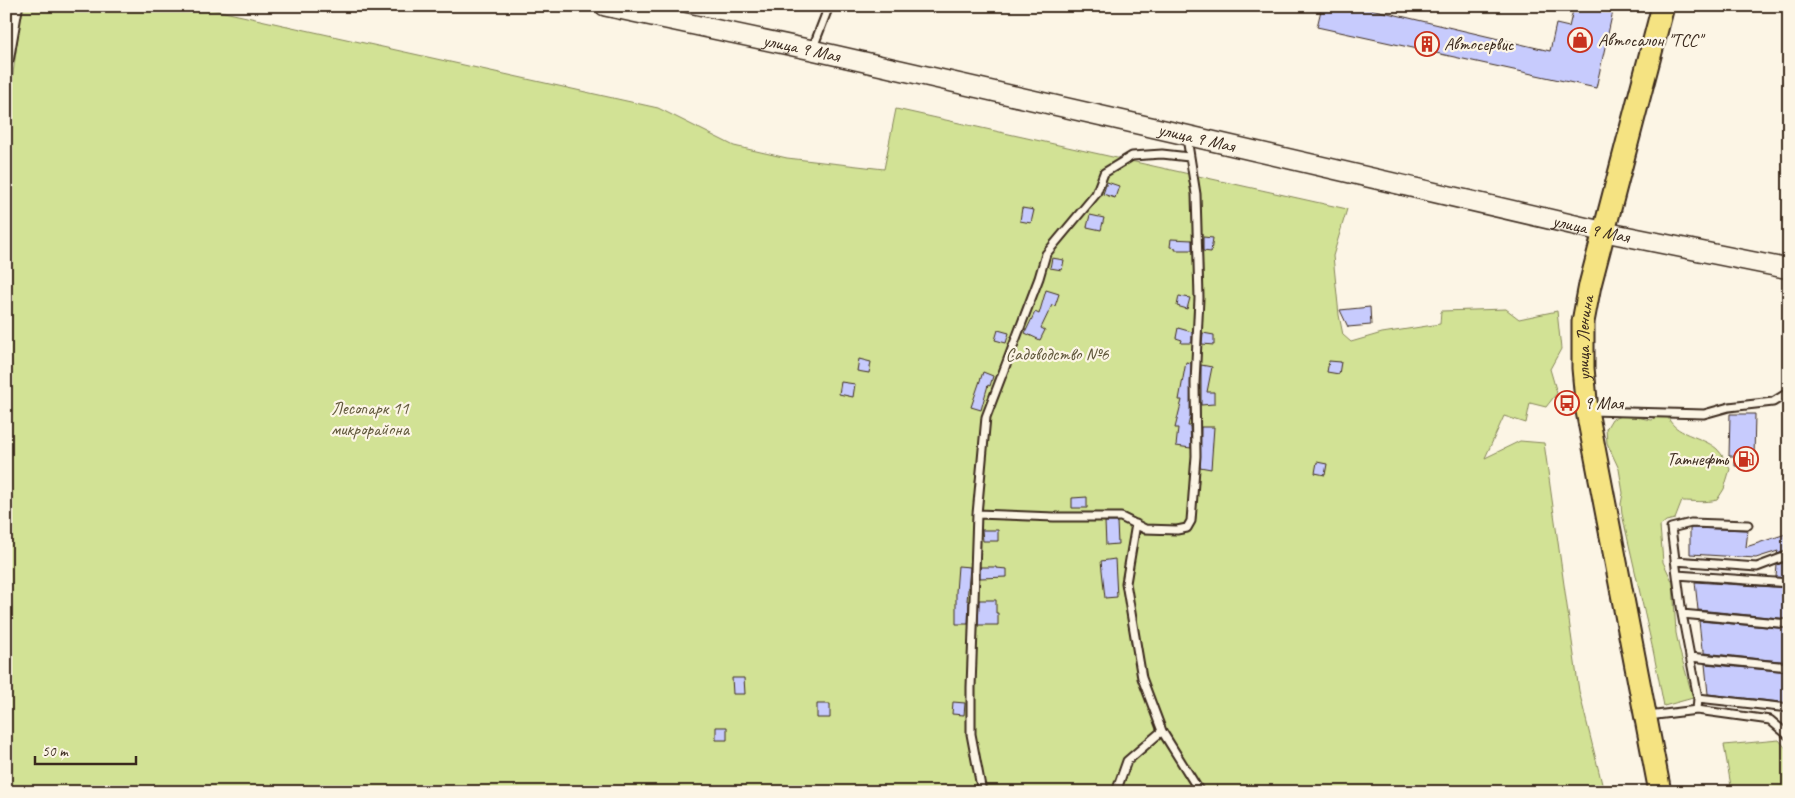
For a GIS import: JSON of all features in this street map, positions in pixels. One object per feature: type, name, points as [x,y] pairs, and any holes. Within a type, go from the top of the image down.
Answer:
[{"type":"main road","name":"улица 9 Мая","points":[[605,6],[812,50],[1605,232],[1789,269]]},
{"type":"main road","name":"улица Ленина","points":[[1660,792],[1588,411],[1583,368],[1584,322],[1590,285],[1663,6]]},
{"type":"street","points":[[6,58],[15,6]]},
{"type":"lane","points":[[812,50],[829,6]]},
{"type":"lane","points":[[977,514],[1121,517],[1145,529],[1176,530],[1187,528],[1191,521],[1196,456],[1195,384],[1199,298],[1196,194],[1186,135]]},
{"type":"lane","points":[[982,792],[971,734],[971,687],[977,514],[986,417],[1039,278],[1046,254],[1096,194],[1104,172],[1132,156],[1162,154],[1189,157]]},
{"type":"lane","points":[[1588,411],[1704,414],[1729,407],[1773,402],[1789,392]]},
{"type":"lane","points":[[1697,710],[1698,698],[1682,614],[1676,560],[1672,548],[1671,528],[1691,523],[1748,526]]},
{"type":"lane","points":[[1136,524],[1126,583],[1142,678],[1162,731],[1200,792]]},
{"type":"lane","points":[[1676,560],[1757,567],[1789,555]]},
{"type":"lane","points":[[1677,575],[1789,583]]},
{"type":"lane","points":[[1682,614],[1789,624]]},
{"type":"lane","points":[[1690,657],[1789,667]]},
{"type":"lane","points":[[1698,698],[1789,708]]},
{"type":"lane","points":[[1645,716],[1697,710],[1770,720],[1789,736]]},
{"type":"lane","points":[[1116,792],[1127,761],[1162,731]]},
{"type":"green space","points":[[22,6],[197,6],[658,108],[734,146],[787,158],[884,169],[896,109],[1347,209],[1333,256],[1343,335],[1351,342],[1382,333],[1440,324],[1441,311],[1506,309],[1519,319],[1557,311],[1561,349],[1550,369],[1557,393],[1546,407],[1530,403],[1526,423],[1504,416],[1485,458],[1520,441],[1544,443],[1579,691],[1604,792],[6,792],[6,126]]},
{"type":"green space","points":[[1626,415],[1651,420],[1667,415],[1676,427],[1711,444],[1717,449],[1730,469],[1724,489],[1717,500],[1704,502],[1682,501],[1675,519],[1666,521],[1660,526],[1663,562],[1673,583],[1676,633],[1693,698],[1664,706],[1622,514],[1623,493],[1619,469],[1607,443],[1606,429],[1612,419]]},
{"type":"green space","points":[[1779,740],[1789,752],[1789,792],[1732,792],[1724,745]]},
{"type":"building","name":"Автосалон \"ТСС\"","points":[[1322,6],[1358,6],[1550,51],[1556,24],[1569,27],[1574,6],[1592,6],[1613,11],[1596,88],[1317,27]]},
{"type":"building","points":[[1107,182],[1119,186],[1115,198],[1103,194]]},
{"type":"building","points":[[1022,208],[1034,210],[1031,223],[1020,221]]},
{"type":"building","points":[[1090,215],[1104,218],[1101,230],[1087,227]]},
{"type":"building","points":[[1203,237],[1213,238],[1211,252],[1203,251]]},
{"type":"building","points":[[1171,239],[1192,240],[1192,250],[1175,250],[1176,248],[1170,247]]},
{"type":"building","points":[[1052,258],[1064,260],[1062,270],[1050,268]]},
{"type":"building","points":[[1046,290],[1059,294],[1055,306],[1052,305],[1041,328],[1045,330],[1040,340],[1025,333],[1035,312],[1039,314]]},
{"type":"building","points":[[1179,296],[1190,298],[1187,309],[1177,306]]},
{"type":"building","points":[[1370,307],[1371,325],[1348,327],[1340,310]]},
{"type":"building","points":[[1178,328],[1192,332],[1192,343],[1181,343],[1182,340],[1176,338]]},
{"type":"building","points":[[998,330],[1009,333],[1006,343],[995,340]]},
{"type":"building","points":[[1203,333],[1214,335],[1214,345],[1202,344]]},
{"type":"building","points":[[859,359],[871,362],[869,373],[857,371]]},
{"type":"building","points":[[1329,361],[1341,362],[1339,374],[1327,372]]},
{"type":"building","points":[[1186,362],[1191,363],[1190,417],[1188,426],[1190,426],[1191,448],[1176,446],[1178,428],[1175,428],[1182,400],[1179,400]]},
{"type":"building","points":[[1201,365],[1212,367],[1207,392],[1214,392],[1214,404],[1201,405]]},
{"type":"building","points":[[983,372],[993,376],[990,386],[988,385],[981,410],[971,407]]},
{"type":"building","points":[[841,382],[855,384],[853,397],[839,394]]},
{"type":"building","points":[[1730,414],[1755,414],[1754,457],[1748,457],[1748,466],[1735,466],[1735,456],[1729,456]]},
{"type":"building","points":[[1201,427],[1214,427],[1211,469],[1200,467]]},
{"type":"building","points":[[1317,462],[1327,464],[1325,475],[1315,473]]},
{"type":"building","points":[[1087,497],[1087,508],[1072,508],[1072,498]]},
{"type":"building","points":[[1105,522],[1117,522],[1118,544],[1106,545]]},
{"type":"building","points":[[1690,529],[1748,530],[1746,547],[1789,533],[1789,550],[1777,554],[1778,551],[1756,558],[1690,554]]},
{"type":"building","points":[[982,530],[998,530],[998,541],[983,541]]},
{"type":"building","points":[[1115,559],[1117,597],[1105,598],[1101,561]]},
{"type":"building","points":[[1789,561],[1789,578],[1776,577],[1777,565]]},
{"type":"building","points":[[958,566],[970,567],[967,601],[969,601],[968,624],[956,624]]},
{"type":"building","points":[[980,567],[1007,569],[1007,577],[980,578]]},
{"type":"building","points":[[1695,582],[1789,588],[1789,619],[1698,610]]},
{"type":"building","points":[[979,600],[996,600],[998,625],[978,625]]},
{"type":"building","points":[[1699,621],[1789,629],[1789,662],[1704,653]]},
{"type":"building","points":[[1705,664],[1789,672],[1789,703],[1708,694]]},
{"type":"building","points":[[732,678],[744,678],[745,694],[733,694]]},
{"type":"building","points":[[953,702],[965,703],[964,715],[952,714]]},
{"type":"building","points":[[817,704],[830,704],[830,718],[817,718]]},
{"type":"building","points":[[716,727],[727,727],[727,740],[716,740]]},
{"type":"place","name":"Автосалон \"ТСС\"","points":[[1580,40]]},
{"type":"place","name":"Автосервис","points":[[1427,44]]},
{"type":"place","name":"9 Мая","points":[[1567,403]]},
{"type":"place","name":"Татнефть","points":[[1746,459]]},
{"type":"park label","name":"Садоводство №6","points":[[1057,354]]},
{"type":"park label","name":"Лесопарк 11 микрорайона","points":[[370,418]]}]
